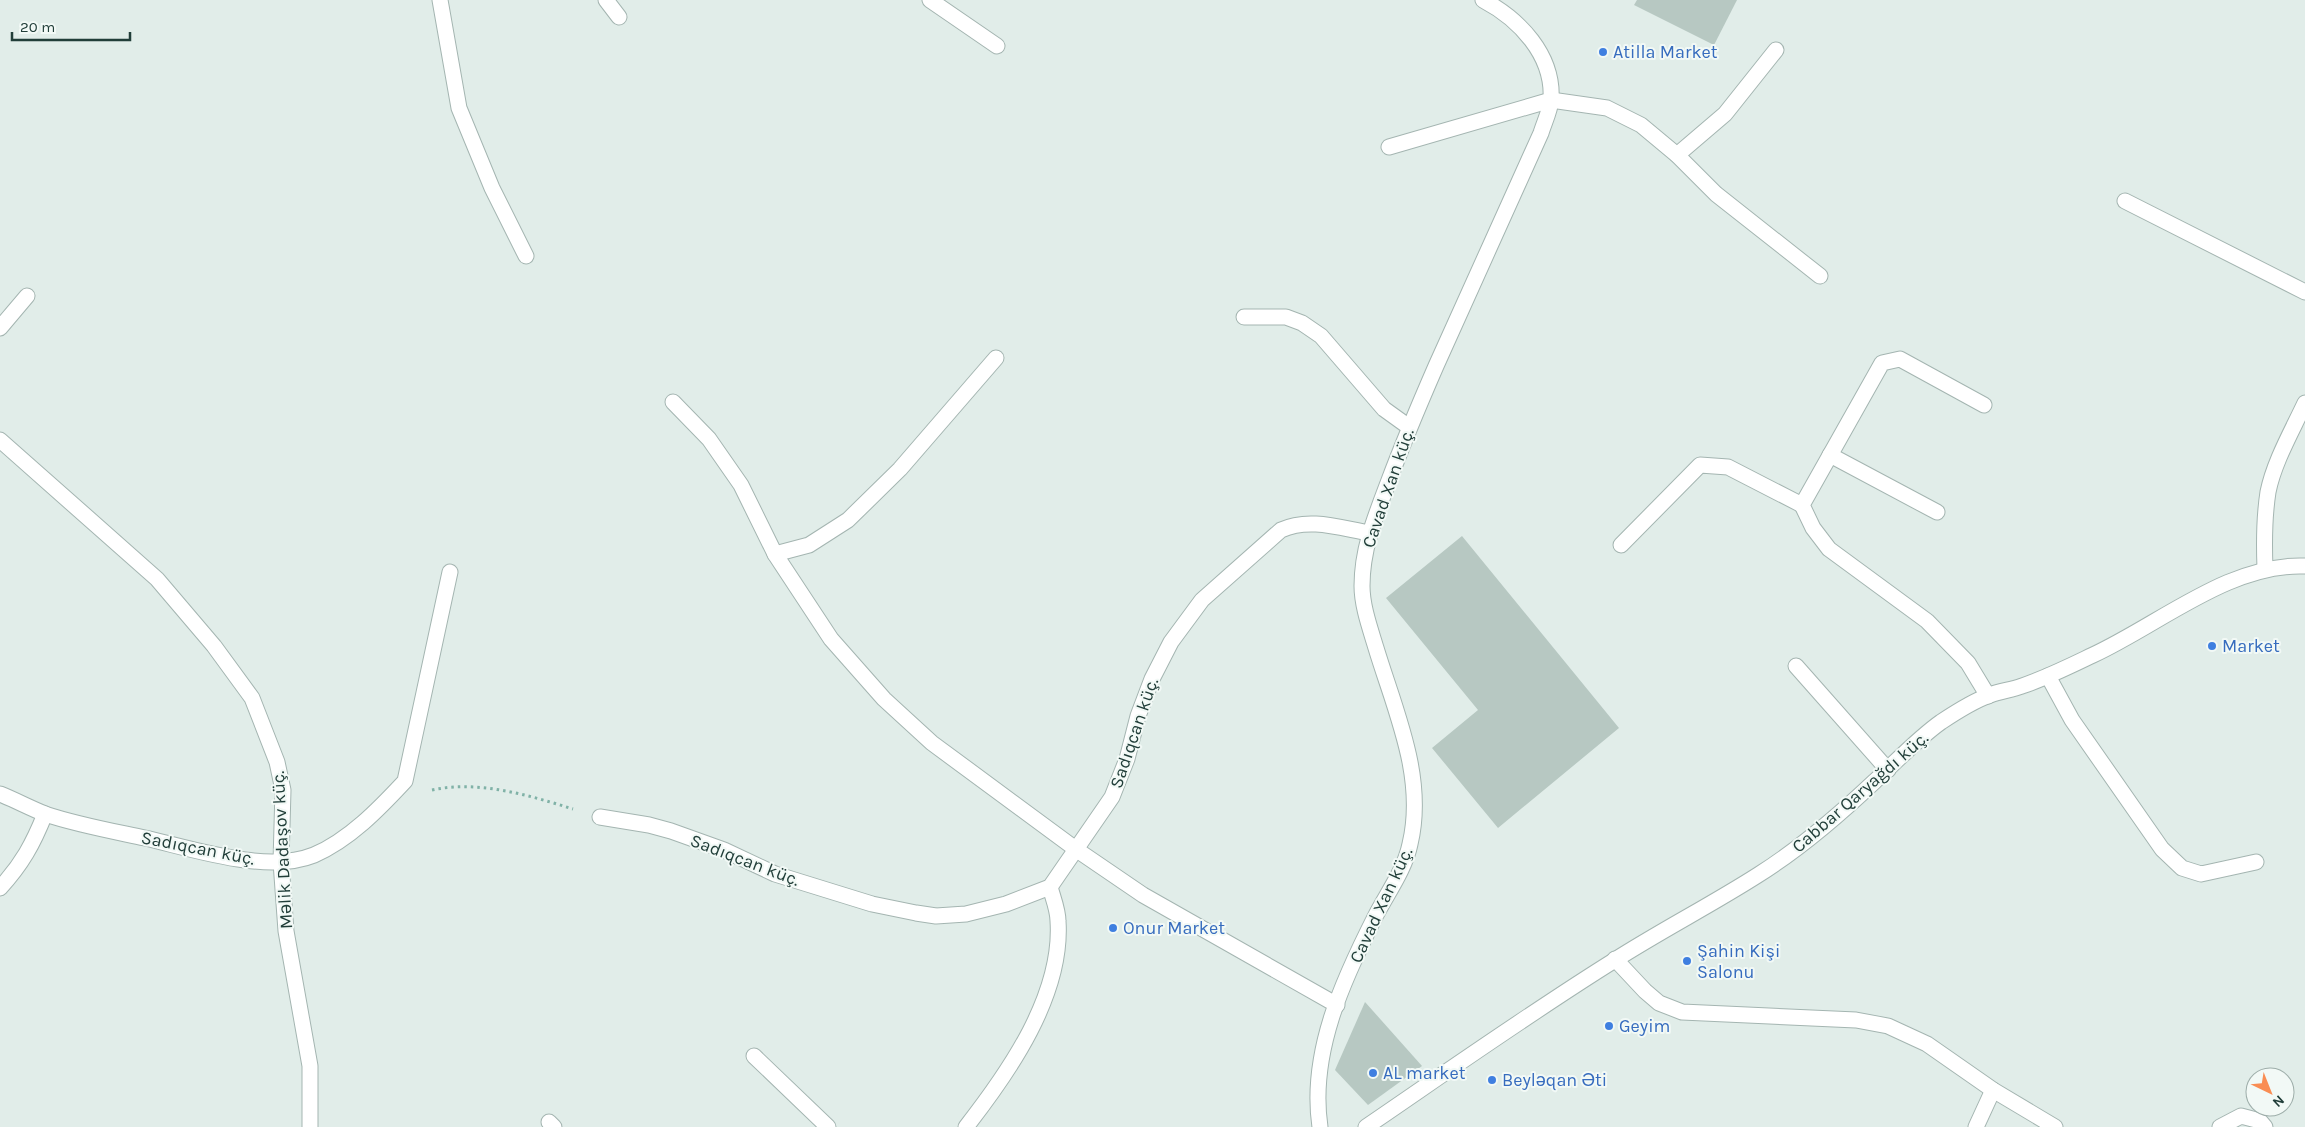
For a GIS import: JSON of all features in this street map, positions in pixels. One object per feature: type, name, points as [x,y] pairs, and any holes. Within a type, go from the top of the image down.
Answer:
[{"type":"street","points":[[440,0],[460,108],[492,188],[526,256]]},
{"type":"street","points":[[606,0],[618,17]]},
{"type":"street","points":[[930,0],[998,46]]},
{"type":"street","name":"Cavad Xan küç.","points":[[1320,1127],[1316,1096],[1318,1070],[1324,1043],[1362,942],[1400,870],[1410,846],[1414,822],[1415,796],[1410,760],[1368,622],[1362,588],[1369,533],[1409,427],[1541,133],[1551,100],[1548,75],[1541,54],[1530,38],[1515,22],[1482,0]]},
{"type":"street","points":[[1677,155],[1725,114],[1776,50]]},
{"type":"street","points":[[1389,147],[1551,100],[1607,108],[1641,125],[1677,155],[1716,194],[1820,276]]},
{"type":"street","points":[[2126,201],[2305,292]]},
{"type":"street","points":[[0,328],[27,296]]},
{"type":"street","points":[[1244,317],[1286,317],[1302,323],[1321,336],[1384,409],[1409,427]]},
{"type":"street","points":[[775,554],[809,546],[848,520],[900,469],[996,358]]},
{"type":"street","points":[[1802,505],[1882,363],[1900,359],[1984,405]]},
{"type":"street","points":[[673,402],[709,439],[741,486],[775,554],[831,639],[884,699],[932,743],[1077,850],[1143,895],[1337,1005]]},
{"type":"street","points":[[2265,568],[2264,526],[2269,490],[2280,458],[2305,404]]},
{"type":"street","name":"Məlik Dadaşov küç.","points":[[0,440],[157,579],[214,646],[252,698],[277,762],[283,790],[281,862],[286,931],[310,1066],[310,1127]]},
{"type":"street","points":[[1830,455],[1938,512]]},
{"type":"street","points":[[1621,545],[1700,465],[1728,468],[1802,505],[1813,528],[1829,550],[1927,621],[1968,663],[1988,696]]},
{"type":"street","name":"Sadıqcan küç.","points":[[600,817],[649,825],[671,832],[724,850],[775,874],[872,904],[936,916],[966,914],[1006,904],[1050,887],[1112,797],[1127,759],[1138,716],[1152,679],[1170,642],[1202,600],[1281,530],[1294,524],[1309,523],[1369,533]]},
{"type":"street","name":"Cabbar Qaryağdı küç.","points":[[1366,1127],[1616,959],[1772,865],[1837,817],[1939,724],[1988,696],[2048,676],[2146,629],[2210,591],[2265,568],[2286,565],[2305,566]]},
{"type":"street","name":"Sadıqcan küç.","points":[[0,794],[45,814],[220,854],[281,862],[312,855],[340,841],[388,799],[405,781],[450,572]]},
{"type":"street","points":[[1796,666],[1888,770]]},
{"type":"street","points":[[2048,676],[2072,720],[2117,785],[2162,849],[2182,868],[2201,874],[2256,862]]},
{"type":"street","points":[[0,888],[18,868],[32,846],[45,814]]},
{"type":"street","points":[[966,1127],[999,1084],[1034,1026],[1043,1001],[1056,960],[1058,920],[1050,887]]},
{"type":"street","points":[[1616,959],[1660,1003],[1682,1012],[1856,1020],[1888,1026],[1927,1044],[1993,1090],[2055,1127]]},
{"type":"street","points":[[754,1056],[828,1127]]},
{"type":"street","points":[[1976,1127],[1993,1090]]},
{"type":"street","points":[[2220,1127],[2241,1116],[2260,1121],[2265,1127]]},
{"type":"path","points":[[388,799],[452,786],[491,788],[543,799],[600,817]]},
{"type":"building","points":[[1637,0],[1737,0],[1714,45],[1634,5]]},
{"type":"building","points":[[1462,536],[1619,728],[1498,828],[1432,748],[1478,710],[1386,598]]},
{"type":"building","points":[[1365,1002],[1422,1066],[1368,1105],[1335,1070]]},
{"type":"place","name":"Atilla Market","points":[[1603,52]]},
{"type":"place","name":"Market","points":[[2212,646]]},
{"type":"place","name":"Onur Market","points":[[1113,928]]},
{"type":"place","name":"Şahin Kişi Salonu","points":[[1687,961]]},
{"type":"place","name":"Geyim","points":[[1609,1026]]},
{"type":"place","name":"AL market","points":[[1373,1073]]},
{"type":"place","name":"Beyləqan Əti","points":[[1492,1080]]}]
